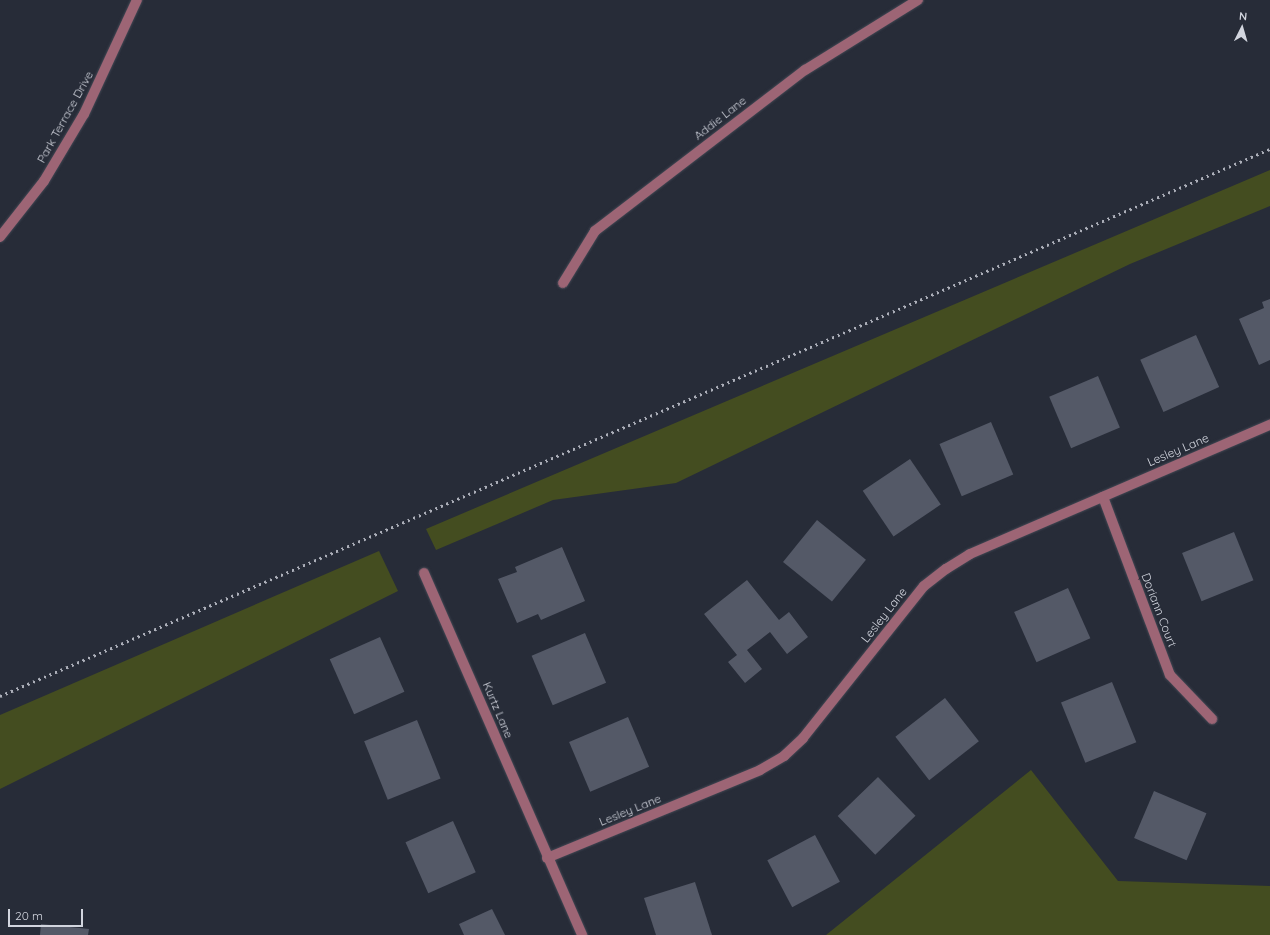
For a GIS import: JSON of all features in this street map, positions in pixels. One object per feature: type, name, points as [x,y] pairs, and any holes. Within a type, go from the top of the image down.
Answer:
[{"type":"street","name":"Park Terrace Drive","points":[[0,237],[44,181],[84,114],[137,0]]},
{"type":"street","name":"Addie Lane","points":[[563,284],[595,231],[805,70],[918,0]]},
{"type":"street","name":"Lesley Lane","points":[[547,858],[760,770],[784,756],[804,738],[924,586],[970,554],[1270,425]]},
{"type":"street","name":"Doriann Court","points":[[1103,497],[1170,675],[1212,719]]},
{"type":"street","name":"Kurtz Lane","points":[[424,573],[547,858],[582,935]]},
{"type":"green space","points":[[1270,170],[1270,206],[1130,264],[676,483],[553,500],[436,550],[426,529]]},
{"type":"green space","points":[[379,551],[398,591],[0,789],[0,715]]},
{"type":"green space","points":[[1031,770],[1118,881],[1270,886],[1270,935],[826,935]]},
{"type":"building","points":[[1270,299],[1270,360],[1259,365],[1239,319],[1264,308],[1262,302]]},
{"type":"building","points":[[1196,335],[1219,387],[1163,412],[1140,360]]},
{"type":"building","points":[[1098,376],[1120,428],[1071,448],[1049,397]]},
{"type":"building","points":[[991,422],[1013,474],[962,496],[939,444]]},
{"type":"building","points":[[910,459],[941,505],[894,536],[863,491]]},
{"type":"building","points":[[817,520],[866,560],[832,602],[783,562]]},
{"type":"building","points":[[1234,532],[1253,580],[1202,601],[1182,553]]},
{"type":"building","points":[[562,547],[585,601],[541,620],[538,614],[517,623],[498,579],[517,572],[515,567]]},
{"type":"building","points":[[747,580],[779,620],[789,612],[808,637],[787,654],[770,632],[747,650],[762,669],[745,683],[728,662],[737,655],[704,614]]},
{"type":"building","points":[[1068,588],[1090,638],[1036,662],[1014,612]]},
{"type":"building","points":[[585,633],[606,683],[553,705],[532,656]]},
{"type":"building","points":[[380,637],[404,692],[354,714],[330,659]]},
{"type":"building","points":[[1112,682],[1136,742],[1085,763],[1061,703]]},
{"type":"building","points":[[945,698],[979,741],[929,780],[895,737]]},
{"type":"building","points":[[628,717],[649,767],[590,792],[569,742]]},
{"type":"building","points":[[417,720],[441,778],[388,800],[364,741]]},
{"type":"building","points":[[878,777],[916,816],[875,855],[838,816]]},
{"type":"building","points":[[1154,791],[1206,813],[1187,860],[1134,838]]},
{"type":"building","points":[[453,821],[476,872],[428,893],[405,842]]},
{"type":"building","points":[[815,835],[840,882],[792,907],[767,860]]},
{"type":"building","points":[[695,882],[712,935],[656,935],[644,898]]},
{"type":"building","points":[[492,909],[505,935],[464,935],[459,924]]},
{"type":"building","points":[[41,924],[89,929],[88,935],[40,935]]},
{"type":"railway","points":[[0,696],[1270,149]]}]
